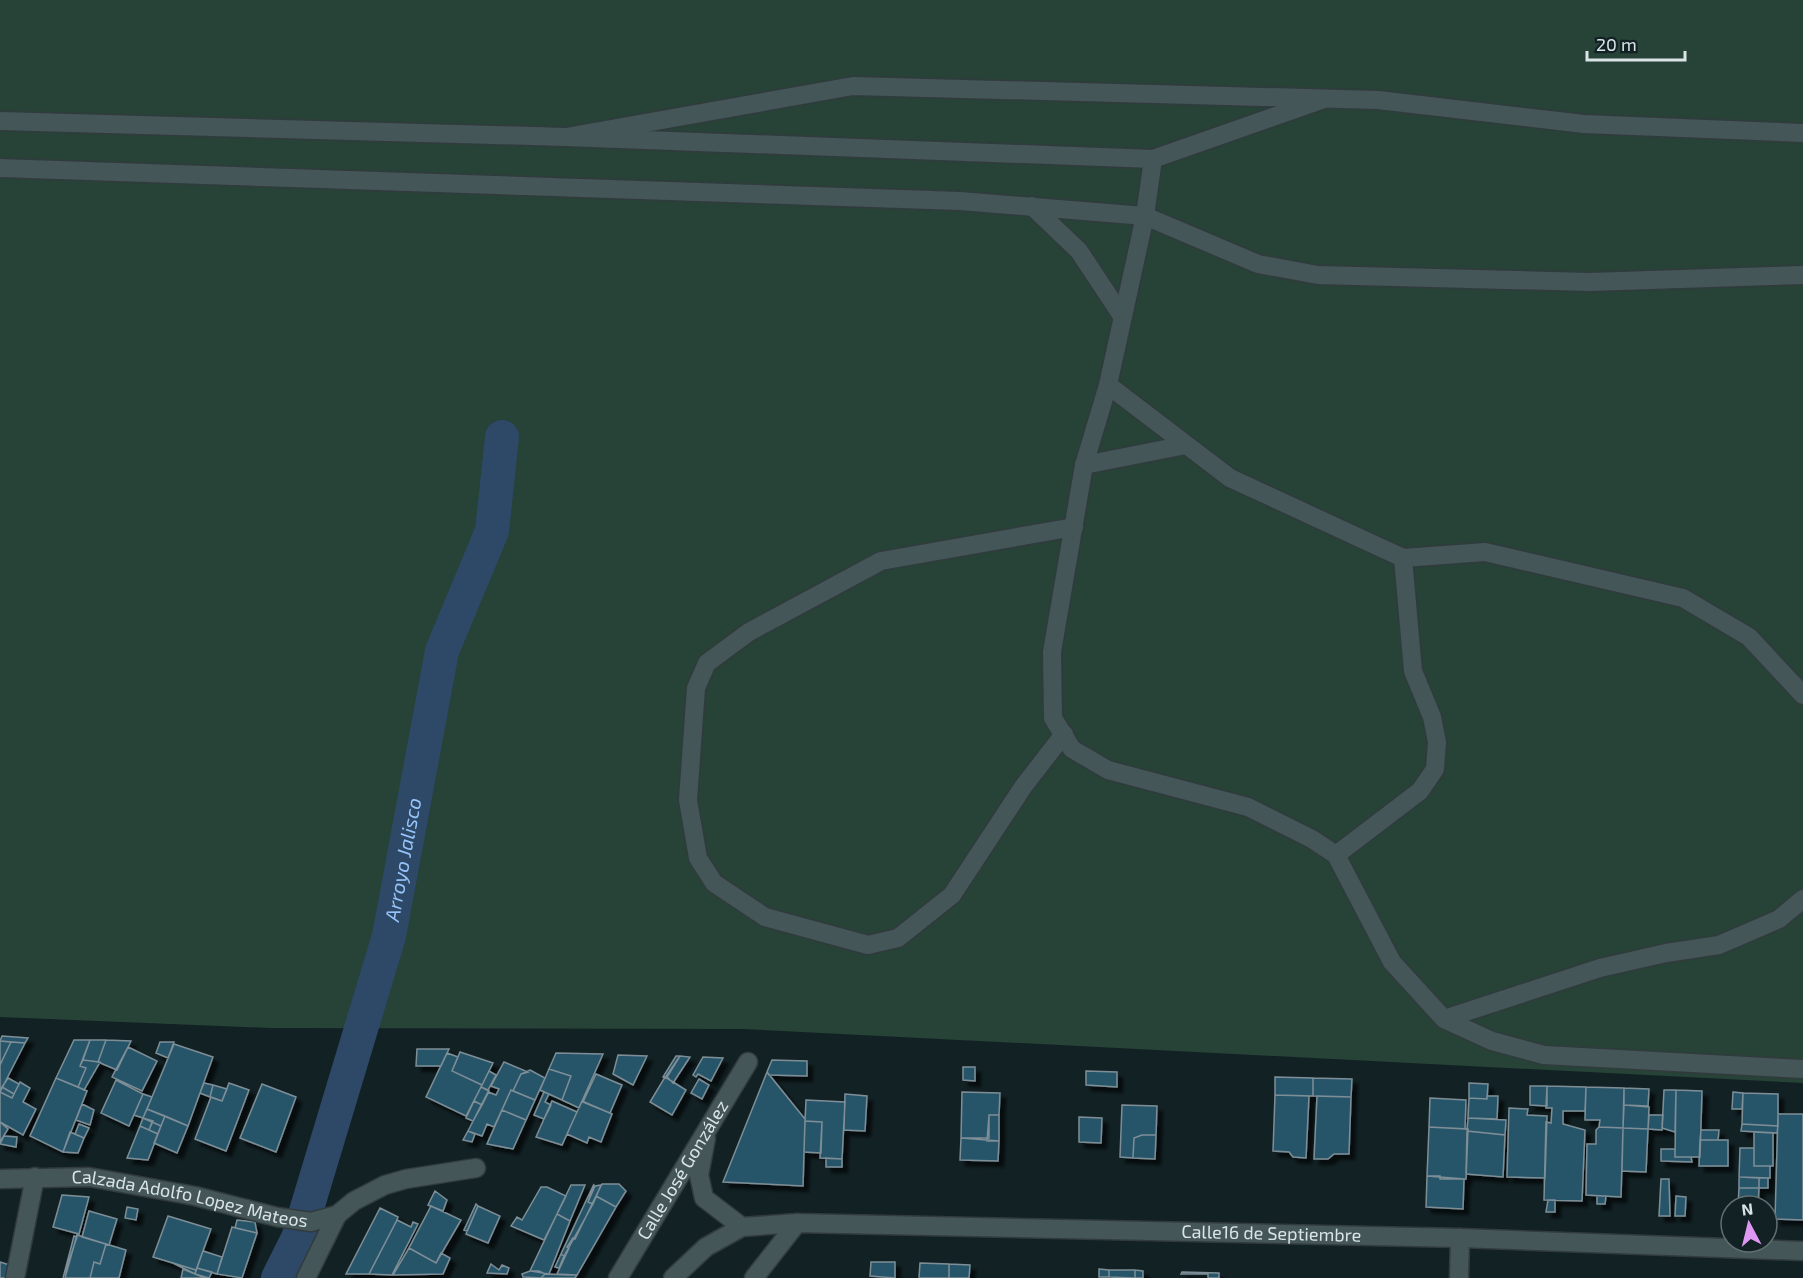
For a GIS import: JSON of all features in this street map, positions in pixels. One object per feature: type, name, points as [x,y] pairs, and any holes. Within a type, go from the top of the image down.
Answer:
[{"type":"street","points":[[566,137],[853,86],[1378,100],[1584,124],[1803,133]]},
{"type":"street","points":[[0,121],[566,137],[1153,159],[1324,99]]},
{"type":"street","points":[[1153,159],[1145,216],[1108,385],[1084,465],[1052,652],[1053,718],[1072,749],[1108,770],[1248,807],[1312,839],[1336,855],[1392,962],[1444,1019],[1492,1041],[1544,1055],[1803,1069]]},
{"type":"street","points":[[0,168],[1032,206],[1145,216],[1258,264],[1318,275],[1588,282],[1803,275]]},
{"type":"street","points":[[1032,206],[1079,251],[1122,316]]},
{"type":"street","points":[[1108,385],[1230,478],[1403,558],[1485,552],[1683,598],[1749,637],[1803,695]]},
{"type":"street","points":[[1084,465],[1186,445]]},
{"type":"street","points":[[1064,734],[1023,787],[952,895],[898,938],[868,945],[765,917],[714,883],[698,858],[688,800],[696,688],[708,663],[749,632],[881,561],[1074,527]]},
{"type":"street","points":[[1336,855],[1420,791],[1435,769],[1437,742],[1432,717],[1413,671],[1403,558]]},
{"type":"street","points":[[1444,1019],[1600,968],[1666,953],[1719,945],[1779,919],[1803,899]]},
{"type":"street","name":"Calle José González","points":[[618,1278],[748,1062]]},
{"type":"street","points":[[673,1278],[706,1246],[742,1227],[704,1198],[699,1174],[707,1131]]},
{"type":"street","name":"Calzada Adolfo Lopez Mateos","points":[[0,1179],[89,1177],[195,1196],[311,1222],[337,1215],[354,1201],[385,1185],[406,1179],[476,1168]]},
{"type":"street","points":[[15,1278],[34,1177]]},
{"type":"street","points":[[306,1278],[337,1215]]},
{"type":"street","points":[[754,1278],[797,1223]]},
{"type":"street","name":"Calle16 de Septiembre","points":[[742,1227],[797,1223],[1460,1238],[1803,1251]]},
{"type":"street","points":[[1459,1278],[1460,1238]]},
{"type":"green space","points":[[0,0],[1803,0],[1803,1083],[744,1029],[271,1028],[0,1017]]},
{"type":"building","points":[[2,1036],[28,1038],[25,1043],[0,1041]]},
{"type":"building","points":[[74,1040],[90,1040],[80,1066],[86,1068],[78,1087],[56,1078]]},
{"type":"building","points":[[90,1040],[106,1040],[98,1062],[83,1060]]},
{"type":"building","points":[[106,1040],[131,1041],[117,1070],[98,1062]]},
{"type":"building","points":[[0,1041],[11,1042],[0,1065]]},
{"type":"building","points":[[11,1042],[25,1043],[0,1092],[0,1065]]},
{"type":"building","points":[[160,1042],[174,1042],[168,1058],[156,1053]]},
{"type":"building","points":[[174,1044],[213,1057],[188,1126],[147,1109]]},
{"type":"building","points":[[128,1047],[157,1061],[142,1091],[112,1077]]},
{"type":"building","points":[[417,1049],[449,1049],[441,1066],[416,1066]]},
{"type":"building","points":[[460,1052],[493,1063],[482,1085],[452,1071]]},
{"type":"building","points":[[447,1053],[458,1057],[452,1071],[482,1085],[466,1116],[426,1097]]},
{"type":"building","points":[[556,1053],[603,1054],[579,1108],[562,1100],[571,1076],[549,1069]]},
{"type":"building","points":[[618,1055],[647,1056],[633,1085],[613,1074]]},
{"type":"building","points":[[676,1056],[680,1056],[665,1078],[663,1077]]},
{"type":"building","points":[[680,1056],[690,1057],[673,1083],[667,1077]]},
{"type":"building","points":[[703,1057],[723,1058],[711,1081],[698,1074],[696,1077],[693,1075]]},
{"type":"building","points":[[83,1060],[100,1062],[84,1090],[78,1087],[86,1068],[80,1066]]},
{"type":"building","points":[[772,1060],[807,1061],[807,1076],[769,1075],[767,1072]]},
{"type":"building","points":[[504,1062],[528,1072],[521,1074],[513,1091],[511,1090],[494,1127],[487,1124],[482,1136],[468,1131],[488,1092],[496,1095],[499,1089],[491,1086]]},
{"type":"building","points":[[963,1067],[975,1067],[975,1081],[963,1080]]},
{"type":"building","points":[[549,1069],[571,1076],[562,1100],[540,1090]]},
{"type":"building","points":[[530,1070],[545,1078],[535,1100],[513,1091],[521,1074]]},
{"type":"building","points":[[489,1071],[496,1075],[488,1090],[481,1087]]},
{"type":"building","points":[[1086,1071],[1117,1072],[1117,1087],[1086,1085]]},
{"type":"building","points":[[767,1072],[805,1119],[803,1186],[723,1182]]},
{"type":"building","points":[[596,1074],[622,1085],[610,1113],[583,1102]]},
{"type":"building","points":[[665,1077],[686,1090],[672,1115],[650,1102]]},
{"type":"building","points":[[1275,1077],[1313,1078],[1313,1096],[1275,1095]]},
{"type":"building","points":[[8,1078],[19,1084],[14,1094],[2,1087]]},
{"type":"building","points":[[56,1078],[87,1091],[63,1152],[30,1136]]},
{"type":"building","points":[[1313,1078],[1352,1079],[1351,1097],[1313,1096]]},
{"type":"building","points":[[699,1079],[709,1085],[702,1099],[691,1093]]},
{"type":"building","points":[[116,1080],[143,1094],[129,1126],[101,1113]]},
{"type":"building","points":[[20,1082],[30,1088],[23,1102],[36,1109],[23,1135],[0,1122],[0,1092],[12,1098]]},
{"type":"building","points":[[204,1083],[213,1085],[210,1097],[200,1093]]},
{"type":"building","points":[[229,1083],[249,1090],[226,1151],[195,1139],[211,1097],[222,1101]]},
{"type":"building","points":[[1469,1083],[1488,1084],[1487,1099],[1469,1098]]},
{"type":"building","points":[[262,1084],[296,1097],[276,1152],[240,1138]]},
{"type":"building","points":[[213,1085],[227,1089],[222,1101],[210,1097]]},
{"type":"building","points":[[1530,1086],[1547,1086],[1547,1106],[1530,1105]]},
{"type":"building","points":[[1547,1086],[1586,1087],[1585,1111],[1563,1111],[1563,1124],[1585,1130],[1582,1201],[1544,1200],[1546,1122],[1551,1123],[1552,1108],[1546,1108]]},
{"type":"building","points":[[2,1087],[14,1094],[12,1098],[0,1092]]},
{"type":"building","points":[[481,1087],[489,1091],[482,1105],[474,1101]]},
{"type":"building","points":[[1586,1087],[1624,1088],[1623,1128],[1599,1127],[1600,1120],[1585,1120]]},
{"type":"building","points":[[1624,1088],[1649,1089],[1648,1106],[1624,1105]]},
{"type":"building","points":[[511,1090],[535,1100],[526,1120],[502,1110]]},
{"type":"building","points":[[1664,1090],[1676,1090],[1675,1132],[1662,1128]]},
{"type":"building","points":[[1676,1090],[1702,1091],[1700,1157],[1675,1157]]},
{"type":"building","points":[[544,1092],[549,1094],[545,1102],[551,1105],[544,1119],[534,1115]]},
{"type":"building","points":[[962,1092],[1000,1093],[999,1115],[989,1115],[989,1138],[961,1138]]},
{"type":"building","points":[[1733,1092],[1743,1093],[1742,1109],[1732,1109]]},
{"type":"building","points":[[1743,1093],[1778,1094],[1778,1126],[1742,1124]]},
{"type":"building","points":[[143,1094],[152,1097],[143,1118],[134,1115]]},
{"type":"building","points":[[845,1094],[867,1096],[865,1131],[844,1130]]},
{"type":"building","points":[[1275,1095],[1309,1096],[1306,1158],[1293,1157],[1289,1152],[1273,1151]]},
{"type":"building","points":[[1317,1096],[1351,1097],[1349,1154],[1334,1154],[1328,1159],[1314,1159]]},
{"type":"building","points":[[1487,1096],[1498,1096],[1497,1119],[1468,1118],[1469,1098],[1487,1099]]},
{"type":"building","points":[[1430,1098],[1466,1100],[1465,1129],[1429,1127]]},
{"type":"building","points":[[806,1100],[845,1102],[842,1159],[820,1158],[822,1122],[805,1121]]},
{"type":"building","points":[[474,1101],[482,1105],[473,1121],[466,1118]]},
{"type":"building","points":[[552,1101],[577,1112],[562,1145],[536,1137]]},
{"type":"building","points":[[582,1101],[612,1114],[601,1142],[589,1137],[587,1143],[567,1134]]},
{"type":"building","points":[[82,1104],[94,1110],[90,1125],[76,1120]]},
{"type":"building","points":[[1122,1105],[1157,1106],[1156,1135],[1142,1135],[1134,1138],[1133,1158],[1120,1157]]},
{"type":"building","points":[[1624,1105],[1649,1107],[1648,1129],[1623,1128]]},
{"type":"building","points":[[1509,1108],[1528,1109],[1527,1115],[1547,1116],[1545,1178],[1507,1177]]},
{"type":"building","points":[[147,1109],[165,1116],[161,1126],[143,1118]]},
{"type":"building","points":[[502,1110],[526,1120],[513,1149],[487,1144]]},
{"type":"building","points":[[1778,1114],[1803,1114],[1803,1220],[1779,1219],[1779,1194],[1776,1194]]},
{"type":"building","points":[[989,1115],[999,1115],[999,1141],[987,1141]]},
{"type":"building","points":[[1649,1115],[1663,1115],[1662,1130],[1648,1129]]},
{"type":"building","points":[[165,1116],[188,1126],[177,1153],[154,1143]]},
{"type":"building","points":[[1079,1117],[1102,1118],[1101,1143],[1079,1142]]},
{"type":"building","points":[[143,1118],[153,1121],[149,1130],[140,1126]]},
{"type":"building","points":[[1468,1118],[1506,1120],[1505,1135],[1467,1131]]},
{"type":"building","points":[[805,1121],[822,1122],[821,1153],[804,1152]]},
{"type":"building","points":[[0,1122],[8,1129],[0,1142]]},
{"type":"building","points":[[152,1122],[161,1126],[158,1134],[149,1130]]},
{"type":"building","points":[[79,1124],[89,1128],[84,1138],[75,1134]]},
{"type":"building","points":[[1742,1124],[1778,1126],[1777,1133],[1741,1131]]},
{"type":"building","points":[[140,1126],[158,1134],[148,1160],[127,1158]]},
{"type":"building","points":[[1429,1127],[1468,1129],[1466,1179],[1440,1179],[1440,1176],[1427,1176]]},
{"type":"building","points":[[1599,1127],[1623,1128],[1621,1197],[1586,1195],[1587,1144],[1596,1144],[1596,1130]]},
{"type":"building","points":[[1623,1128],[1648,1129],[1646,1172],[1622,1171]]},
{"type":"building","points":[[1701,1130],[1719,1130],[1718,1140],[1700,1140]]},
{"type":"building","points":[[468,1131],[475,1134],[472,1142],[463,1140]]},
{"type":"building","points":[[1467,1131],[1505,1135],[1503,1177],[1466,1174]]},
{"type":"building","points":[[70,1132],[84,1138],[78,1153],[63,1152]]},
{"type":"building","points":[[1754,1132],[1773,1133],[1773,1166],[1754,1166]]},
{"type":"building","points":[[1142,1135],[1156,1135],[1155,1159],[1133,1158],[1134,1138]]},
{"type":"building","points":[[4,1136],[17,1137],[16,1147],[0,1144]]},
{"type":"building","points":[[961,1138],[999,1141],[998,1161],[960,1160]]},
{"type":"building","points":[[1700,1140],[1728,1140],[1728,1166],[1699,1166]]},
{"type":"building","points":[[1740,1148],[1754,1148],[1754,1166],[1770,1166],[1770,1178],[1739,1177]]},
{"type":"building","points":[[1661,1149],[1675,1149],[1675,1157],[1691,1157],[1692,1162],[1661,1161]]},
{"type":"building","points":[[826,1158],[842,1159],[842,1167],[826,1167]]},
{"type":"building","points":[[1427,1176],[1464,1179],[1463,1209],[1426,1207]]},
{"type":"building","points":[[1739,1177],[1759,1178],[1759,1188],[1739,1188]]},
{"type":"building","points":[[1759,1178],[1768,1178],[1768,1188],[1759,1188]]},
{"type":"building","points":[[1661,1179],[1669,1179],[1670,1216],[1659,1216]]},
{"type":"building","points":[[594,1184],[588,1202],[593,1204],[564,1256],[561,1254]]},
{"type":"building","points":[[602,1184],[619,1184],[626,1191],[616,1207],[596,1196]]},
{"type":"building","points":[[571,1185],[585,1185],[570,1221],[557,1214]]},
{"type":"building","points":[[601,1185],[593,1204],[588,1202],[595,1186]]},
{"type":"building","points":[[541,1187],[547,1187],[566,1196],[544,1240],[511,1226],[517,1217],[522,1220]]},
{"type":"building","points":[[1739,1188],[1759,1188],[1759,1194],[1739,1194]]},
{"type":"building","points":[[435,1191],[447,1200],[443,1211],[428,1205]]},
{"type":"building","points":[[62,1195],[89,1197],[79,1234],[53,1227]]},
{"type":"building","points":[[596,1196],[616,1207],[577,1275],[557,1274],[569,1248],[567,1247],[573,1238],[575,1239]]},
{"type":"building","points":[[1597,1196],[1606,1196],[1605,1204],[1597,1204]]},
{"type":"building","points":[[1676,1196],[1686,1197],[1685,1216],[1675,1216]]},
{"type":"building","points":[[1548,1200],[1555,1200],[1555,1212],[1546,1212]]},
{"type":"building","points":[[476,1204],[478,1206],[467,1231],[464,1230]]},
{"type":"building","points":[[431,1206],[461,1220],[436,1263],[409,1248]]},
{"type":"building","points":[[478,1206],[500,1216],[488,1243],[466,1234]]},
{"type":"building","points":[[127,1207],[138,1209],[136,1220],[125,1218]]},
{"type":"building","points":[[380,1208],[398,1217],[397,1220],[369,1274],[346,1274]]},
{"type":"building","points":[[89,1211],[117,1219],[109,1245],[82,1237]]},
{"type":"building","points":[[557,1214],[570,1221],[549,1274],[530,1271]]},
{"type":"building","points":[[168,1216],[211,1229],[196,1270],[153,1257]]},
{"type":"building","points":[[237,1220],[255,1222],[257,1233],[235,1228]]},
{"type":"building","points":[[397,1220],[411,1227],[413,1222],[418,1224],[392,1275],[369,1274]]},
{"type":"building","points":[[232,1227],[257,1233],[242,1278],[217,1274]]},
{"type":"building","points":[[77,1235],[106,1244],[100,1264],[94,1262],[90,1278],[65,1278]]},
{"type":"building","points":[[74,1236],[77,1237],[63,1278]]},
{"type":"building","points":[[106,1244],[126,1250],[119,1278],[90,1278],[94,1262],[100,1264]]},
{"type":"building","points":[[409,1248],[436,1263],[441,1253],[450,1258],[443,1274],[393,1275]]},
{"type":"building","points":[[203,1251],[222,1257],[217,1274],[197,1268]]},
{"type":"building","points":[[561,1254],[564,1256],[559,1268],[555,1267]]},
{"type":"building","points":[[0,1262],[13,1266],[9,1278],[0,1278]]},
{"type":"building","points":[[871,1262],[895,1262],[895,1278],[870,1276]]},
{"type":"building","points":[[173,1263],[196,1270],[195,1274]]},
{"type":"building","points":[[920,1263],[949,1264],[949,1278],[919,1278]]},
{"type":"building","points":[[491,1264],[499,1270],[502,1265],[509,1268],[507,1274],[487,1273]]},
{"type":"building","points":[[949,1264],[970,1265],[969,1278],[949,1278]]},
{"type":"building","points":[[197,1268],[212,1272],[209,1278],[195,1274]]},
{"type":"building","points":[[183,1269],[195,1274],[205,1278],[181,1278]]},
{"type":"building","points":[[1099,1269],[1109,1270],[1109,1277],[1099,1277]]},
{"type":"building","points":[[1109,1270],[1135,1270],[1135,1278],[1109,1277]]},
{"type":"building","points":[[1135,1270],[1143,1271],[1143,1278],[1135,1278]]},
{"type":"building","points":[[530,1271],[545,1274],[541,1278],[523,1277],[522,1274]]},
{"type":"building","points":[[1182,1272],[1219,1273],[1219,1278],[1208,1278],[1208,1274],[1181,1274]]},
{"type":"building","points":[[545,1274],[577,1275],[575,1278],[541,1278]]},
{"type":"waterway","name":"Arroyo Jalisco","points":[[278,1278],[298,1238],[389,936],[442,651],[492,531],[502,437]]}]
